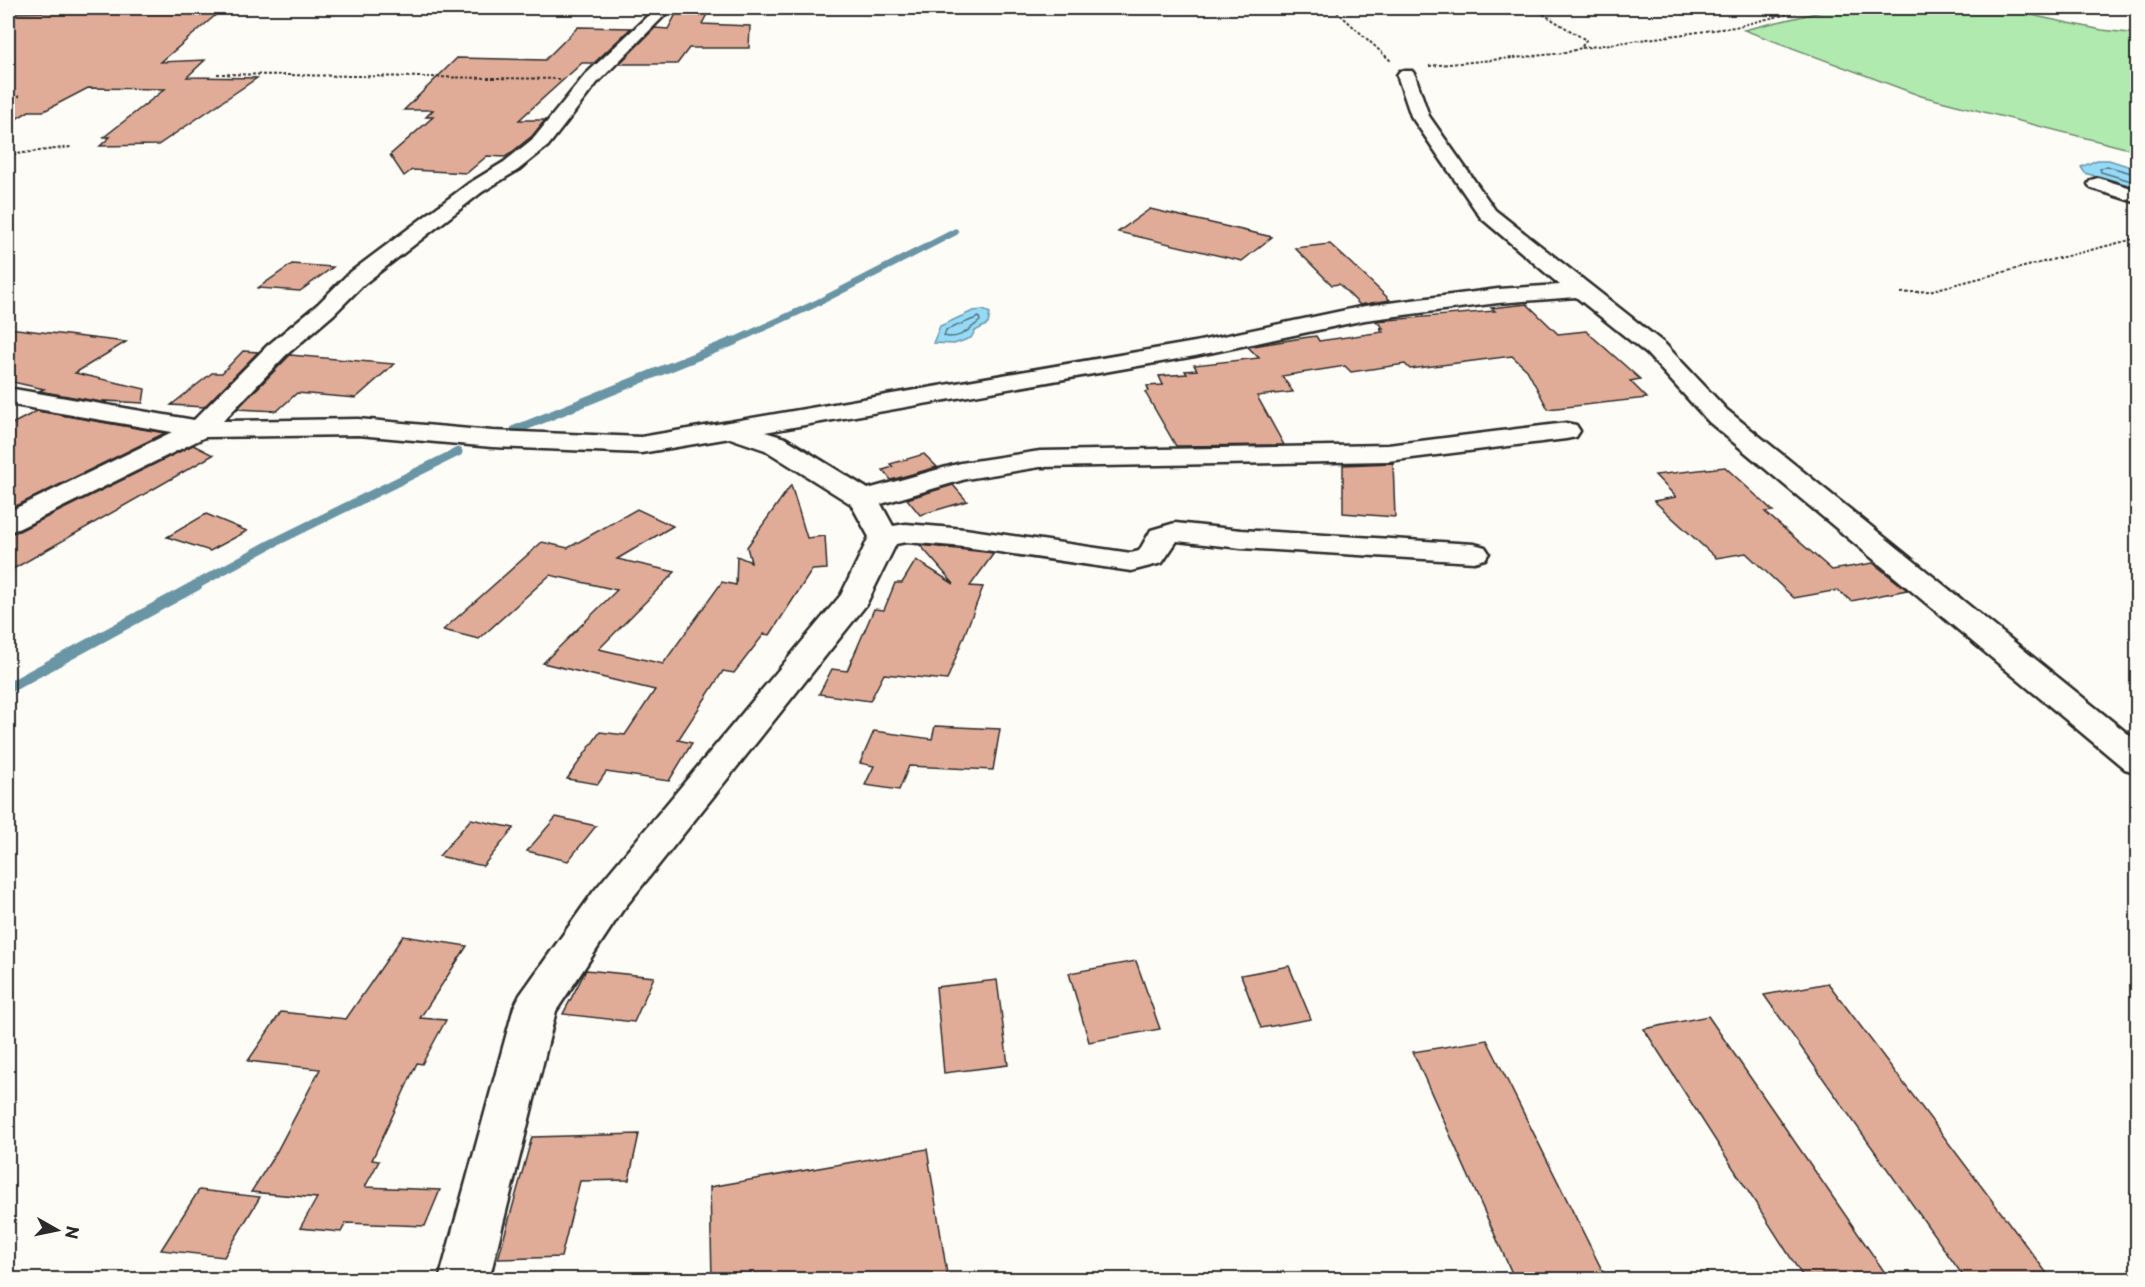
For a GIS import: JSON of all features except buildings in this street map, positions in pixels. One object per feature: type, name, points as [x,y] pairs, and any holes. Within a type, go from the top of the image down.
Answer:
[{"type":"street","points":[[8,523],[200,429],[276,351],[326,309],[356,279],[475,188],[511,166],[541,142],[591,79],[664,8]]},
{"type":"street","points":[[1406,75],[1420,116],[1488,214],[1656,349],[1718,416],[2138,761]]},
{"type":"street","points":[[2098,184],[2138,197]]},
{"type":"street","points":[[8,396],[200,429],[358,427],[492,439],[641,445],[1195,350],[1365,313],[1498,296],[1581,290]]},
{"type":"street","points":[[732,429],[775,444],[863,500],[884,537]]},
{"type":"street","points":[[863,500],[890,494],[961,471],[1040,459],[1388,453],[1566,431]]},
{"type":"street","points":[[884,537],[906,533],[965,538],[1131,562],[1151,557],[1162,536],[1175,532],[1240,539],[1474,553]]},
{"type":"street","points":[[464,1280],[535,1007],[608,901],[855,598],[884,537]]},
{"type":"path","points":[[1333,8],[1406,75],[1418,68],[1565,53],[1581,48],[1735,27],[1811,8]]},
{"type":"path","points":[[1533,8],[1586,40],[1581,48]]},
{"type":"path","points":[[217,74],[591,79]]},
{"type":"path","points":[[8,97],[20,96]]},
{"type":"path","points":[[8,155],[71,147]]},
{"type":"path","points":[[1900,293],[1929,291],[2138,238]]},
{"type":"green space","points":[[1837,8],[2007,8],[2102,30],[2137,34],[2137,151],[1921,96],[1744,30]]},
{"type":"water","points":[[2097,160],[2109,160],[2137,169],[2137,189],[2085,173],[2081,167]]},
{"type":"water","points":[[983,310],[990,313],[988,324],[975,331],[971,338],[954,344],[933,343],[940,326],[973,311]]},
{"type":"waterway","points":[[730,343],[815,304],[955,232]]},
{"type":"waterway","points":[[515,430],[734,341]]},
{"type":"waterway","points":[[194,586],[271,544],[458,452]]},
{"type":"waterway","points":[[8,688],[197,585]]}]
